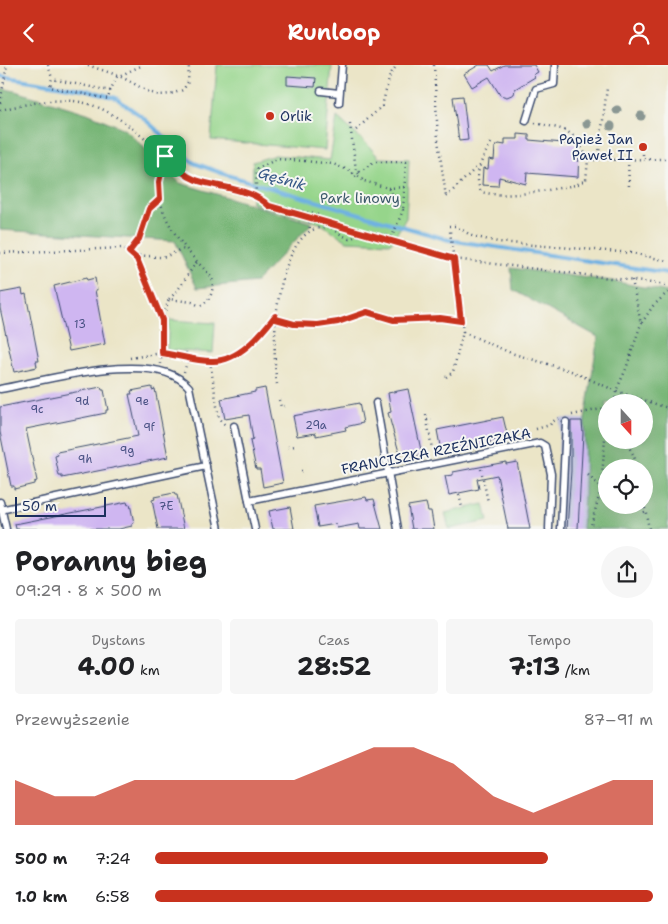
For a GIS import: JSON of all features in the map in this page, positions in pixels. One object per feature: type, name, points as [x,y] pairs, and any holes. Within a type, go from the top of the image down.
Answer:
[{"type":"lane","points":[[339,103],[342,65]]},
{"type":"lane","points":[[526,121],[536,89],[554,84],[555,65]]},
{"type":"lane","points":[[321,91],[340,93]]},
{"type":"lane","points":[[0,389],[114,367],[166,371],[182,379],[189,387],[219,529]]},
{"type":"lane","points":[[376,403],[398,529]]},
{"type":"lane","points":[[561,529],[566,422]]},
{"type":"lane","points":[[234,426],[255,529]]},
{"type":"lane","name":"FRANCISZKA RZEŹNICZAKA","points":[[249,501],[540,443],[545,446],[551,473],[549,529]]},
{"type":"lane","points":[[1,510],[206,466]]},
{"type":"lane","points":[[0,502],[6,529]]},
{"type":"path","points":[[48,65],[52,79],[50,87],[108,99],[117,77],[143,65]]},
{"type":"path","points":[[88,65],[124,78],[151,94],[163,96],[183,90],[188,81],[189,65]]},
{"type":"path","points":[[356,130],[382,106],[390,75],[397,65]]},
{"type":"path","points":[[434,65],[438,139],[446,197],[478,166],[491,143]]},
{"type":"path","points":[[0,103],[7,66]]},
{"type":"path","points":[[52,79],[110,91]]},
{"type":"path","points":[[598,160],[608,88]]},
{"type":"path","points":[[76,102],[79,93]]},
{"type":"path","points":[[0,110],[43,101],[59,100],[76,102],[111,112],[127,122],[181,171],[194,179],[250,195],[263,200],[269,206],[454,259],[668,285]]},
{"type":"path","points":[[478,166],[478,185],[481,192],[503,194],[576,185],[586,180],[588,160],[582,146],[570,131],[526,121]]},
{"type":"path","points":[[350,124],[350,135],[358,176]]},
{"type":"path","points":[[643,149],[643,159]]},
{"type":"path","points":[[165,156],[159,182],[160,199],[187,250],[212,277],[212,291],[206,303],[200,306],[192,302],[169,299]]},
{"type":"path","points":[[277,159],[333,164],[356,171],[374,162],[406,162],[406,187],[403,210],[392,237],[369,231],[349,239],[335,231],[318,215],[256,200],[257,169],[277,159]]},
{"type":"path","points":[[588,160],[668,159]]},
{"type":"path","points":[[628,160],[629,187]]},
{"type":"path","points":[[356,171],[354,176],[358,176],[365,182],[388,188],[406,187]]},
{"type":"path","points":[[388,188],[403,210]]},
{"type":"path","points":[[129,252],[139,239],[149,209],[160,199]]},
{"type":"path","points":[[308,217],[310,231]]},
{"type":"path","points":[[449,226],[456,226],[472,236],[498,242],[632,253],[668,261]]},
{"type":"path","points":[[276,384],[276,318],[288,261],[297,245],[310,231],[329,227],[343,227]]},
{"type":"path","points":[[446,377],[452,373],[463,332],[450,231]]},
{"type":"path","points":[[0,253],[123,248],[134,256],[163,319]]},
{"type":"path","points":[[134,256],[163,257],[170,256],[181,249],[187,250]]},
{"type":"path","points":[[162,353],[163,319],[169,299],[178,292],[184,277],[197,262]]},
{"type":"path","points":[[632,280],[641,324]]},
{"type":"path","points":[[616,394],[641,324],[653,306],[668,292]]},
{"type":"path","points":[[276,318],[294,324],[318,325],[338,322],[367,312],[394,320],[440,318],[461,321]]},
{"type":"path","points":[[124,359],[162,353],[210,361],[241,350],[276,318]]},
{"type":"path","points":[[163,319],[169,319]]},
{"type":"path","points":[[463,332],[511,353],[572,371],[616,391],[668,408]]},
{"type":"path","points":[[162,335],[168,335]]},
{"type":"path","points":[[182,379],[187,356],[186,352]]},
{"type":"path","points":[[210,361],[219,419],[228,428],[234,426]]},
{"type":"path","points":[[279,400],[281,407],[287,405]]},
{"type":"path","points":[[536,429],[550,425],[552,421],[560,417],[598,410]]},
{"type":"path","points":[[426,415],[432,449]]},
{"type":"path","points":[[427,420],[432,419]]},
{"type":"path","points":[[288,447],[296,446]]},
{"type":"path","points":[[481,469],[488,502]]},
{"type":"path","points":[[588,475],[598,486]]},
{"type":"path","points":[[459,495],[462,507]]},
{"type":"path","points":[[590,529],[598,500]]},
{"type":"path","points":[[646,514],[649,529]]},
{"type":"shaded area","points":[[560,418],[585,419],[582,529],[554,529]]},
{"type":"green space","name":"Orlik","points":[[217,65],[332,65],[325,150],[211,140]]},
{"type":"green space","points":[[0,88],[87,113],[125,129],[180,183],[312,223],[256,282],[197,288],[175,241],[0,230]]},
{"type":"green space","name":"Park linowy","points":[[337,117],[367,144],[379,158],[409,159],[406,218],[391,243],[347,241],[320,223],[252,203],[253,162],[275,155],[330,160]]},
{"type":"green space","points":[[511,268],[612,281],[668,292],[668,529],[582,529],[585,419],[598,337],[513,290]]},
{"type":"green space","points":[[169,320],[215,323],[213,353],[167,350]]},
{"type":"green space","points":[[484,504],[488,521],[449,529],[445,513]]},
{"type":"building","points":[[479,65],[489,65],[493,71],[504,65],[534,65],[538,72],[533,75],[535,77],[515,89],[514,94],[507,97],[500,95],[489,77],[472,87],[464,74]]},
{"type":"building","points":[[287,76],[316,78],[315,87],[287,85]]},
{"type":"building","points":[[463,96],[468,140],[459,141],[453,97]]},
{"type":"building","points":[[518,134],[529,135],[529,140],[575,144],[579,149],[578,177],[527,173],[526,184],[499,177],[498,186],[482,185],[483,168],[488,169],[489,159],[494,160],[495,147],[499,144],[505,145],[505,139],[518,139]]},
{"type":"building","points":[[86,278],[87,280],[95,278],[97,290],[95,290],[105,344],[69,351],[54,286]]},
{"type":"building","points":[[22,289],[23,295],[26,294],[39,361],[36,361],[37,367],[14,372],[0,308],[0,293]]},
{"type":"building","points":[[101,387],[104,390],[108,410],[106,410],[106,413],[26,429],[37,481],[34,484],[14,489],[14,486],[11,486],[0,432],[0,407]]},
{"type":"building","points":[[152,387],[152,390],[155,389],[168,457],[62,478],[62,476],[59,476],[55,456],[58,455],[57,452],[138,436],[129,394],[132,394],[131,391]]},
{"type":"building","points":[[265,388],[283,483],[263,487],[260,469],[256,469],[250,441],[253,440],[249,415],[225,419],[221,399]]},
{"type":"building","points":[[408,389],[422,455],[401,459],[388,413],[391,412],[388,393]]},
{"type":"building","points":[[359,403],[363,423],[345,427],[346,430],[316,436],[316,433],[297,436],[293,416]]},
{"type":"building","points":[[503,417],[508,438],[490,441],[490,445],[461,451],[460,448],[441,451],[437,430]]},
{"type":"building","points":[[571,421],[582,421],[583,433],[578,529],[567,529],[571,471]]},
{"type":"building","points":[[506,462],[506,464],[517,462],[530,529],[508,529],[497,475],[477,479],[479,489],[449,495],[445,476],[453,475],[453,472]]},
{"type":"building","points":[[174,493],[177,495],[184,529],[158,529],[152,500],[155,499],[154,497]]},
{"type":"building","points":[[366,497],[367,500],[374,499],[382,529],[360,529],[359,524],[337,528],[336,524],[318,527],[314,506]]},
{"type":"building","points":[[127,502],[128,505],[130,504],[134,523],[132,526],[119,529],[16,529],[15,524]]},
{"type":"building","points":[[426,503],[428,511],[431,511],[434,529],[412,529],[408,506]]},
{"type":"building","points":[[290,507],[294,529],[273,529],[269,511]]},
{"type":"waterway","name":"Gęśnik","points":[[0,76],[88,90],[116,98],[141,116],[194,163],[227,175],[449,240],[668,273]]},
{"type":"place","name":"Orlik","points":[[270,116]]},
{"type":"place","name":"Papież Jan Paweł II","points":[[643,147]]},
{"type":"route","points":[[165,156],[181,171],[194,179],[250,195],[263,200],[269,206],[454,259],[461,321],[440,318],[407,321],[394,320],[367,312],[338,322],[318,325],[294,324],[276,319],[275,316],[252,343],[214,362],[162,353],[162,320],[137,259],[129,252],[139,239],[149,209],[160,199],[159,182],[165,156]]}]
